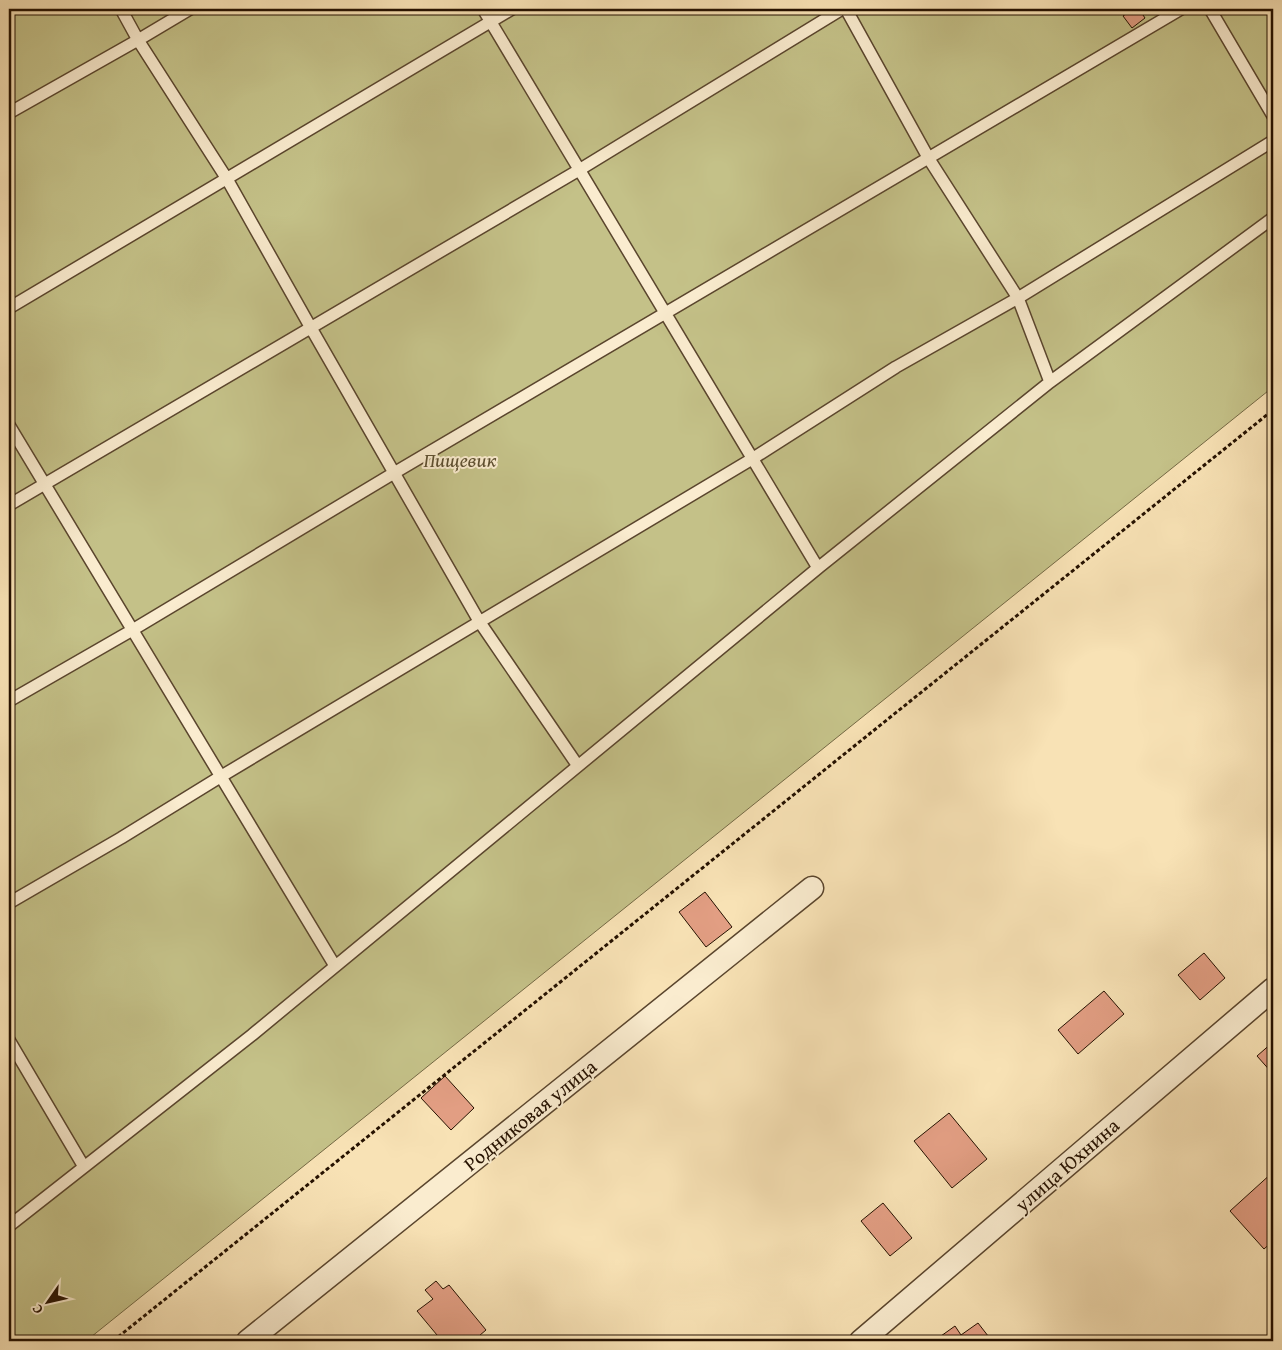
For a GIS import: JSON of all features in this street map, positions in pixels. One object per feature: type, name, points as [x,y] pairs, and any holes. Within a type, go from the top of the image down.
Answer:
[{"type":"street","name":"Родниковая улица","points":[[248,1341],[812,888]]},
{"type":"street","name":"улица Юхнина","points":[[861,1341],[1273,989]]},
{"type":"lane","points":[[121,9],[138,40],[227,179],[479,621],[578,766]]},
{"type":"lane","points":[[9,113],[190,9]]},
{"type":"lane","points":[[483,9],[818,568]]},
{"type":"lane","points":[[9,308],[512,9]]},
{"type":"lane","points":[[9,505],[579,170],[842,9]]},
{"type":"lane","points":[[846,9],[929,159],[1018,298],[1050,382]]},
{"type":"lane","points":[[9,701],[1181,9]]},
{"type":"lane","points":[[1210,9],[1273,116]]},
{"type":"lane","points":[[9,903],[121,838],[479,621],[752,459],[896,367],[1018,298],[1273,141]]},
{"type":"lane","points":[[9,1226],[252,1035],[818,568],[1050,382],[1273,218]]},
{"type":"lane","points":[[9,425],[335,966]]},
{"type":"lane","points":[[9,1040],[84,1167]]},
{"type":"path","points":[[112,1341],[1273,410]]},
{"type":"green space","name":"Пищевик","points":[[9,9],[1273,9],[1273,387],[86,1341],[9,1341]]},
{"type":"building","points":[[1133,9],[1139,9],[1145,18],[1132,28],[1123,16]]},
{"type":"building","points":[[705,892],[732,927],[706,947],[679,912]]},
{"type":"building","points":[[1204,953],[1225,978],[1200,1000],[1178,975]]},
{"type":"building","points":[[1104,991],[1124,1014],[1078,1054],[1058,1030]]},
{"type":"building","points":[[1273,1042],[1273,1074],[1257,1056]]},
{"type":"building","points":[[445,1076],[474,1108],[451,1130],[421,1098]]},
{"type":"building","points":[[949,1113],[987,1159],[952,1188],[914,1141]]},
{"type":"building","points":[[1273,1172],[1273,1241],[1264,1249],[1230,1211]]},
{"type":"building","points":[[883,1203],[912,1238],[890,1256],[861,1221]]},
{"type":"building","points":[[436,1281],[443,1289],[449,1285],[486,1330],[473,1341],[442,1341],[417,1311],[433,1299],[425,1290]]},
{"type":"building","points":[[978,1323],[992,1341],[934,1341],[955,1326],[961,1335]]}]
